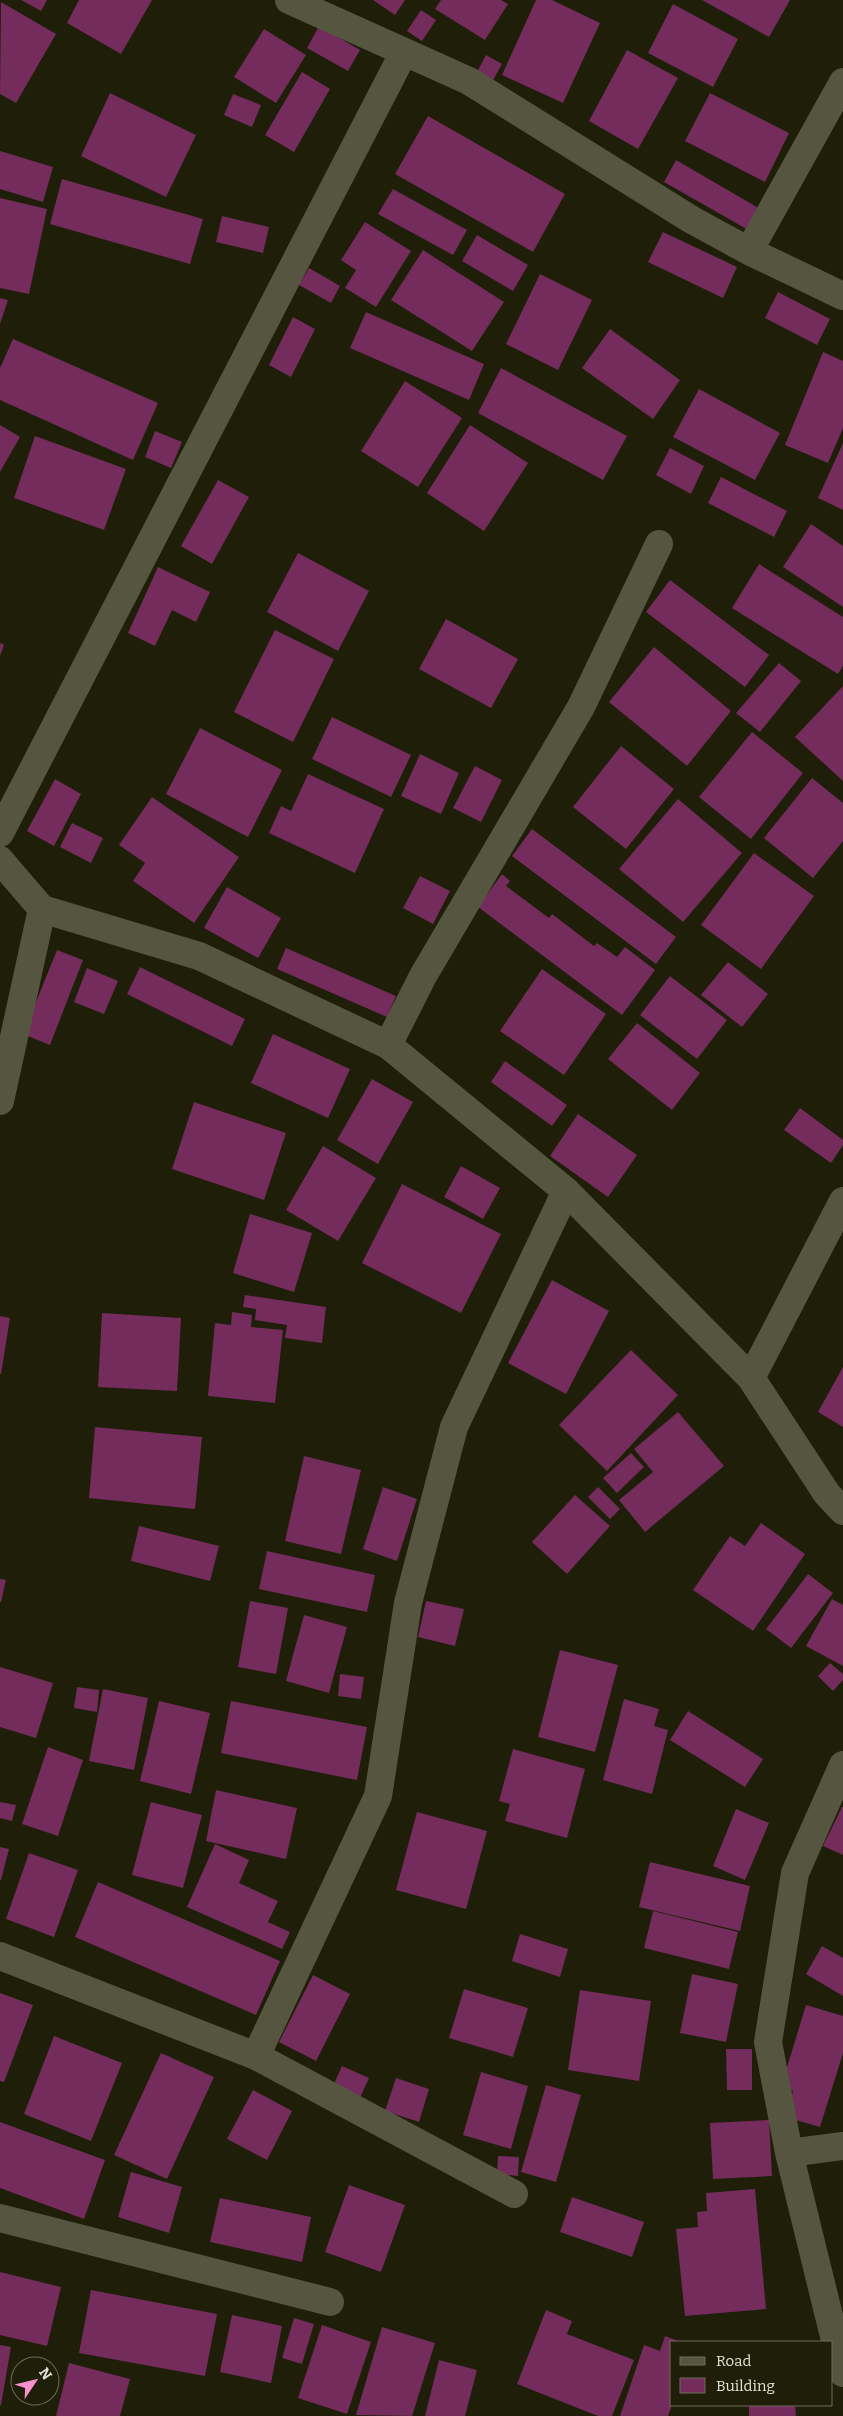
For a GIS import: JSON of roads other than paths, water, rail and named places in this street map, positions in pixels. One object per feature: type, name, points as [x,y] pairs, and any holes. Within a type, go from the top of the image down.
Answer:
[{"type":"street","points":[[289,0],[470,81],[692,220],[749,251],[843,296]]},
{"type":"street","points":[[0,833],[404,52]]},
{"type":"street","points":[[749,251],[843,82]]},
{"type":"street","points":[[388,1045],[423,976],[581,707],[659,544]]},
{"type":"street","points":[[0,860],[42,909],[199,956],[388,1045],[566,1191],[751,1378],[827,1494],[843,1512]]},
{"type":"street","points":[[0,1101],[42,909]]},
{"type":"street","points":[[256,2056],[378,1796],[408,1603],[454,1427],[566,1191]]},
{"type":"street","points":[[751,1378],[843,1201]]},
{"type":"street","points":[[843,1765],[795,1873],[768,2042],[789,2153],[843,2373]]},
{"type":"street","points":[[0,1956],[256,2056],[514,2194]]},
{"type":"street","points":[[789,2153],[843,2146]]},
{"type":"street","points":[[0,2218],[330,2302]]}]
